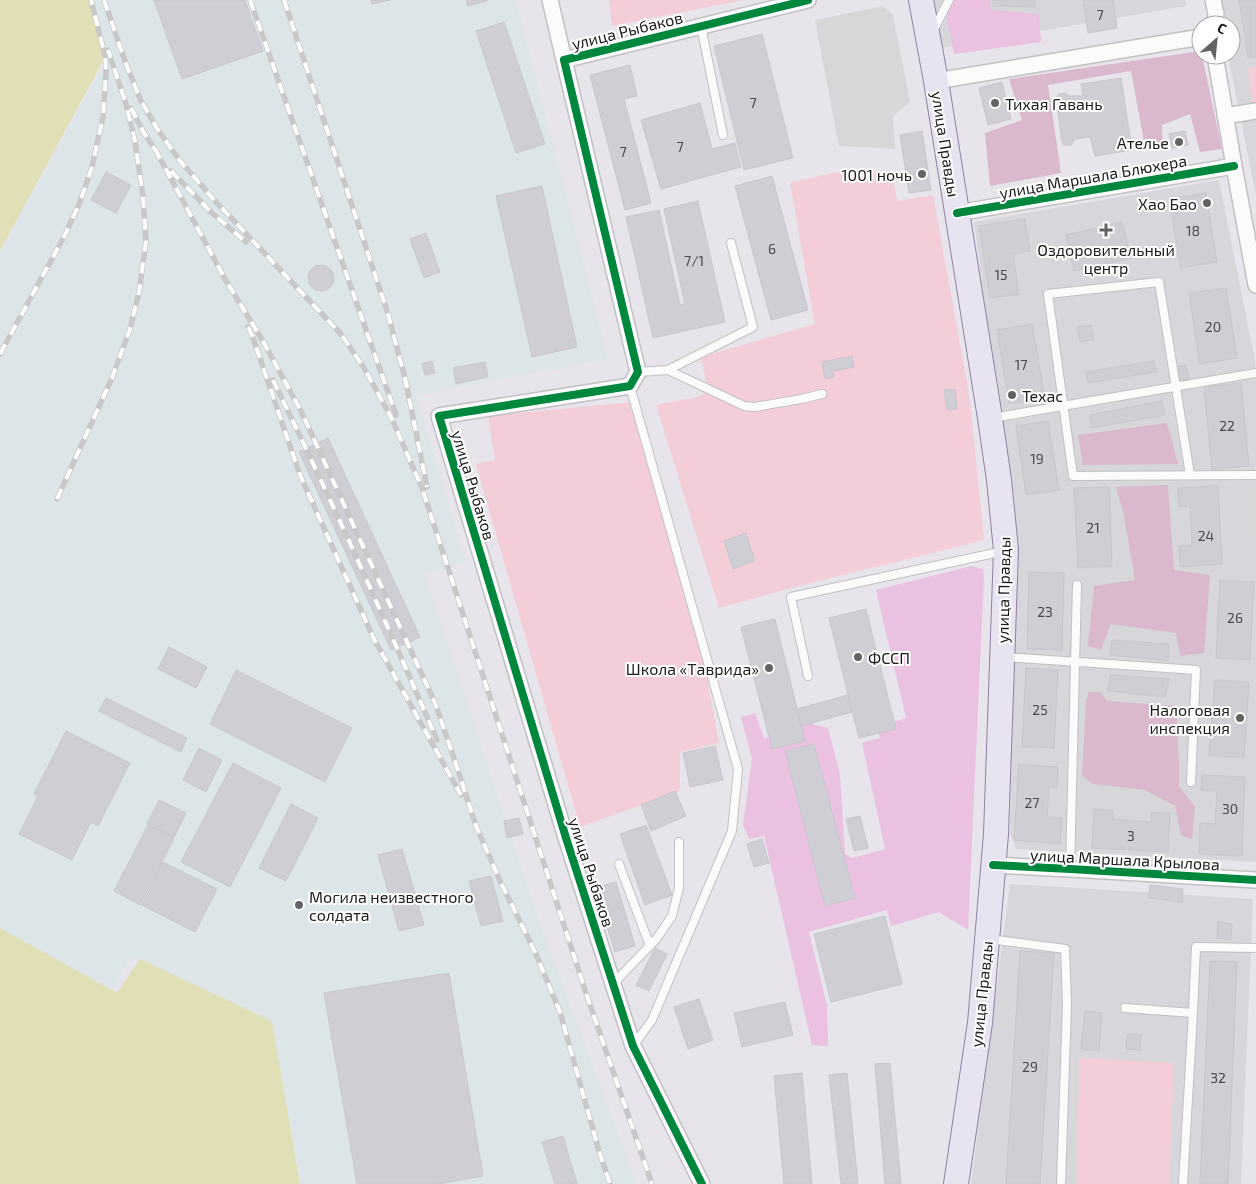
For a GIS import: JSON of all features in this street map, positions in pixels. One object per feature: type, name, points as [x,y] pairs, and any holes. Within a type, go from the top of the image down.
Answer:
[{"type":"main road","name":"улица Правды","points":[[921,0],[936,81],[990,418],[1006,550],[996,834],[980,1023],[956,1184]]},
{"type":"street","points":[[550,0],[564,60]]},
{"type":"street","name":"улица Рыбаков","points":[[638,372],[564,60],[808,0]]},
{"type":"street","points":[[1213,0],[1216,15]]},
{"type":"street","points":[[936,81],[1191,39]]},
{"type":"street","points":[[1217,65],[1234,166],[1254,258],[1256,285]]},
{"type":"street","points":[[1225,116],[1256,111]]},
{"type":"street","name":"улица Маршала Блюхера","points":[[956,212],[1234,166]]},
{"type":"street","points":[[630,386],[638,372]]},
{"type":"street","name":"улица Рыбаков","points":[[630,386],[439,416],[566,838],[634,1046],[702,1184]]},
{"type":"street","name":"улица Маршала Крылова","points":[[993,865],[1256,880]]},
{"type":"lane","points":[[928,42],[949,0]]},
{"type":"lane","points":[[701,26],[723,135]]},
{"type":"lane","points":[[638,372],[668,370],[753,327],[731,243]]},
{"type":"lane","points":[[1190,475],[1158,282],[1048,294],[1072,476],[1190,475],[1256,474]]},
{"type":"lane","points":[[668,370],[744,406],[755,407],[822,394]]},
{"type":"lane","points":[[990,418],[1256,373]]},
{"type":"lane","points":[[630,386],[738,769],[732,831],[652,1020],[634,1046]]},
{"type":"lane","points":[[808,676],[791,597],[1006,550]]},
{"type":"lane","points":[[1070,869],[1077,585]]},
{"type":"lane","points":[[1002,657],[1196,670],[1190,782]]},
{"type":"lane","points":[[613,984],[657,938],[672,916],[679,888],[679,842]]},
{"type":"lane","points":[[619,864],[650,946]]},
{"type":"lane","points":[[987,939],[1065,949],[1067,1004],[1061,1184]]},
{"type":"lane","points":[[1183,1184],[1196,948],[1256,948]]},
{"type":"lane","points":[[1125,1008],[1193,1013]]},
{"type":"shaded area","points":[[0,0],[91,0],[108,52],[0,251]]},
{"type":"shaded area","points":[[87,0],[516,0],[608,359],[416,395],[466,562],[425,575],[538,918],[637,1184],[287,1184],[266,1023],[130,957],[111,992],[0,931],[0,252],[106,60]]},
{"type":"shaded area","points":[[609,0],[744,0],[612,26]]},
{"type":"shaded area","points":[[933,0],[1185,0],[1186,6],[942,48]]},
{"type":"shaded area","points":[[943,0],[990,0],[991,10],[1039,14],[1041,42],[954,54]]},
{"type":"shaded area","points":[[1218,0],[1256,0],[1256,196],[1230,65],[1241,65],[1241,15],[1221,15]]},
{"type":"shaded area","points":[[883,6],[893,15],[910,102],[893,116],[895,149],[839,146],[815,20]]},
{"type":"shaded area","points":[[1191,52],[1191,65],[1204,65],[1222,149],[1200,152],[1190,114],[1162,125],[1163,150],[1145,147],[1131,71],[1048,85],[1061,173],[990,186],[985,133],[1022,120],[1009,79]]},
{"type":"shaded area","points":[[1256,66],[1256,106],[1252,107],[1248,69]]},
{"type":"shaded area","points":[[845,170],[892,172],[897,201],[933,195],[967,382],[984,540],[719,608],[656,405],[697,397],[708,392],[701,357],[815,324],[790,183]]},
{"type":"shaded area","points":[[1219,180],[1256,366],[1256,862],[1016,849],[1010,834],[1016,545],[974,222]]},
{"type":"shaded area","points":[[633,402],[697,626],[719,743],[680,752],[680,791],[580,827],[476,464],[495,460],[488,416]]},
{"type":"shaded area","points":[[1167,423],[1178,464],[1083,465],[1078,435]]},
{"type":"shaded area","points":[[1168,485],[1174,570],[1210,575],[1204,653],[1180,656],[1176,633],[1111,624],[1101,650],[1088,646],[1094,586],[1135,580],[1124,515],[1116,487]]},
{"type":"shaded area","points":[[1251,487],[1256,487],[1256,541],[1254,541]]},
{"type":"shaded area","points":[[972,566],[983,569],[984,577],[968,930],[939,912],[891,926],[887,910],[809,932],[827,1006],[828,1046],[812,1045],[764,836],[749,839],[743,825],[752,759],[741,717],[755,713],[764,738],[776,737],[799,729],[804,722],[828,728],[840,774],[845,854],[852,858],[885,849],[862,743],[880,738],[877,727],[906,718],[876,590]]},
{"type":"shaded area","points":[[1089,692],[1100,692],[1107,701],[1176,706],[1179,786],[1195,807],[1192,839],[1181,835],[1175,806],[1145,790],[1093,784],[1082,776],[1086,701]]},
{"type":"shaded area","points":[[1010,884],[1253,899],[1241,1184],[971,1184]]},
{"type":"shaded area","points":[[0,928],[117,993],[140,959],[272,1021],[300,1184],[0,1184]]},
{"type":"shaded area","points":[[1079,1058],[1174,1063],[1169,1184],[1077,1184]]},
{"type":"building","points":[[154,0],[245,0],[263,51],[182,79]]},
{"type":"building","points":[[371,0],[390,0],[372,4]]},
{"type":"building","points":[[466,0],[487,0],[487,1],[468,6]]},
{"type":"building","points":[[993,0],[1035,0],[1035,7],[993,6]]},
{"type":"building","points":[[1083,0],[1113,0],[1117,28],[1088,33]]},
{"type":"building","points":[[1239,0],[1256,0],[1256,57],[1248,58]]},
{"type":"building","points":[[504,22],[545,144],[516,153],[476,31]]},
{"type":"building","points":[[762,34],[793,158],[744,170],[714,46]]},
{"type":"building","points":[[630,65],[637,96],[624,99],[651,203],[625,210],[590,75]]},
{"type":"building","points":[[1121,78],[1132,150],[1095,156],[1090,137],[1075,139],[1071,145],[1064,145],[1056,97],[1059,94],[1066,93],[1069,96],[1083,96],[1081,84]]},
{"type":"building","name":"Тихая Гавань","points":[[1002,82],[1011,119],[988,125],[979,88]]},
{"type":"building","points":[[700,103],[712,149],[735,143],[741,167],[661,189],[641,120]]},
{"type":"building","points":[[922,131],[931,190],[909,193],[900,135]]},
{"type":"building","points":[[1185,131],[1188,145],[1172,148],[1169,134]]},
{"type":"building","points":[[106,172],[131,185],[116,213],[91,200]]},
{"type":"building","points":[[772,176],[808,310],[771,320],[735,186]]},
{"type":"building","points":[[542,186],[577,347],[532,357],[496,196]]},
{"type":"building","points":[[1206,193],[1217,262],[1181,268],[1169,199]]},
{"type":"building","points":[[698,201],[725,322],[653,338],[626,217],[659,210],[680,305],[685,304],[664,209]]},
{"type":"building","points":[[1025,219],[1030,251],[1013,254],[1019,294],[990,298],[979,226]]},
{"type":"building","points":[[1122,222],[1131,258],[1074,271],[1066,235]]},
{"type":"building","points":[[426,233],[440,272],[424,278],[410,239]]},
{"type":"building","points":[[321,265],[330,269],[334,278],[330,287],[321,291],[312,287],[308,278],[312,269]]},
{"type":"building","points":[[1226,288],[1237,358],[1200,364],[1189,293]]},
{"type":"building","points":[[1032,324],[1045,399],[1009,404],[997,330]]},
{"type":"building","points":[[1091,325],[1094,339],[1080,342],[1077,327]]},
{"type":"building","points":[[852,356],[854,367],[833,371],[834,377],[825,379],[822,362]]},
{"type":"building","points":[[432,361],[435,373],[425,375],[422,364]]},
{"type":"building","points":[[1154,361],[1156,372],[1088,383],[1086,372]]},
{"type":"building","points":[[485,362],[488,377],[456,384],[453,368]]},
{"type":"building","points":[[1186,365],[1189,379],[1180,380],[1177,367]]},
{"type":"building","points":[[1241,383],[1249,466],[1212,469],[1204,387]]},
{"type":"building","points":[[955,389],[957,409],[947,410],[944,390]]},
{"type":"building","points":[[1162,401],[1165,415],[1092,428],[1090,415]]},
{"type":"building","points":[[1048,421],[1059,490],[1026,495],[1016,426]]},
{"type":"building","points":[[328,438],[420,637],[391,650],[299,452]]},
{"type":"building","points":[[1218,486],[1222,564],[1180,567],[1179,546],[1192,545],[1190,506],[1179,507],[1178,488]]},
{"type":"building","points":[[1109,487],[1112,566],[1078,568],[1074,488]]},
{"type":"building","points":[[746,533],[755,561],[733,569],[724,541]]},
{"type":"building","points":[[1029,572],[1064,573],[1062,650],[1027,649]]},
{"type":"building","points":[[1220,580],[1254,582],[1250,660],[1216,658]]},
{"type":"building","name":"ФССП","points":[[866,609],[896,729],[859,738],[829,618]]},
{"type":"building","name":"Школа «Таврида»","points":[[775,619],[805,741],[772,749],[741,627]]},
{"type":"building","points":[[1112,640],[1169,644],[1168,661],[1110,655]]},
{"type":"building","points":[[169,647],[207,667],[196,688],[158,669]]},
{"type":"building","points":[[1026,668],[1058,670],[1054,748],[1022,747]]},
{"type":"building","points":[[236,670],[352,728],[325,782],[210,724]]},
{"type":"building","points":[[1110,675],[1169,679],[1165,697],[1108,691]]},
{"type":"building","points":[[1215,680],[1249,682],[1244,758],[1209,755]]},
{"type":"building","points":[[848,695],[852,712],[801,726],[797,709]]},
{"type":"building","points":[[106,698],[187,738],[181,752],[99,711]]},
{"type":"building","points":[[66,731],[130,763],[98,826],[91,822],[72,860],[19,834],[38,796],[34,794]]},
{"type":"building","points":[[814,744],[855,898],[825,906],[785,751]]},
{"type":"building","points":[[715,746],[723,780],[690,787],[683,753]]},
{"type":"building","points":[[199,748],[222,760],[206,792],[183,780]]},
{"type":"building","points":[[233,763],[281,788],[230,887],[181,862]]},
{"type":"building","points":[[1019,764],[1058,767],[1057,788],[1049,787],[1047,817],[1062,818],[1060,844],[1014,840]]},
{"type":"building","points":[[1202,775],[1245,777],[1242,856],[1199,854],[1200,823],[1215,824],[1217,791],[1201,790]]},
{"type":"building","points":[[675,791],[686,816],[651,831],[641,805]]},
{"type":"building","points":[[159,800],[186,813],[174,837],[147,824]]},
{"type":"building","points":[[291,804],[318,818],[286,881],[259,868]]},
{"type":"building","points":[[1094,809],[1113,811],[1113,819],[1151,822],[1151,812],[1170,813],[1168,852],[1092,848]]},
{"type":"building","points":[[860,816],[868,848],[854,851],[846,819]]},
{"type":"building","points":[[519,818],[523,834],[507,838],[504,821]]},
{"type":"building","points":[[148,825],[174,838],[140,905],[114,891]]},
{"type":"building","points":[[646,825],[672,895],[645,905],[620,834]]},
{"type":"building","points":[[762,839],[769,863],[754,867],[747,844]]},
{"type":"building","points":[[402,849],[424,925],[399,931],[378,855]]},
{"type":"building","points":[[163,862],[217,889],[195,932],[142,905]]},
{"type":"building","points":[[491,876],[503,921],[481,926],[469,881]]},
{"type":"building","points":[[616,882],[635,946],[615,952],[595,888]]},
{"type":"building","points":[[1150,885],[1183,889],[1182,902],[1149,898]]},
{"type":"building","points":[[885,916],[902,984],[831,1002],[814,934]]},
{"type":"building","points":[[1218,922],[1232,924],[1231,940],[1217,938]]},
{"type":"building","points":[[655,948],[667,954],[649,991],[636,985]]},
{"type":"building","points":[[1020,951],[1054,953],[1040,1184],[1006,1184]]},
{"type":"building","points":[[1210,961],[1237,962],[1228,1184],[1200,1184]]},
{"type":"building","points":[[449,973],[483,1176],[438,1184],[357,1184],[324,993]]},
{"type":"building","points":[[699,999],[713,1040],[688,1049],[674,1007]]},
{"type":"building","points":[[785,1002],[793,1035],[742,1047],[734,1013]]},
{"type":"building","points":[[1085,1011],[1102,1013],[1099,1051],[1081,1049]]},
{"type":"building","points":[[1127,1034],[1141,1035],[1140,1050],[1126,1049]]},
{"type":"building","points":[[890,1063],[901,1184],[885,1184],[875,1064]]},
{"type":"building","points":[[802,1073],[812,1184],[784,1184],[774,1076]]},
{"type":"building","points":[[847,1073],[858,1184],[841,1184],[829,1075]]},
{"type":"building","points":[[563,1136],[577,1184],[555,1184],[542,1142]]},
{"type":"railway","points":[[0,354],[65,235],[80,202],[92,167],[103,117],[106,73],[105,55],[91,0]]},
{"type":"railway","points":[[104,0],[141,101],[158,130],[180,161],[217,203],[341,334],[364,368],[391,417],[422,488],[588,999],[652,1184]]},
{"type":"railway","points":[[250,0],[396,415]]},
{"type":"railway","points":[[284,0],[388,314],[405,378],[427,487]]},
{"type":"railway","points":[[57,499],[112,378],[130,329],[139,292],[146,241],[143,196],[135,141],[126,104],[108,50]]},
{"type":"railway","points":[[131,108],[158,154]]},
{"type":"railway","points":[[155,149],[225,279],[264,343],[301,411],[435,703],[476,826],[501,883],[536,954],[560,1012],[610,1184]]},
{"type":"railway","points":[[171,171],[211,212],[246,242]]},
{"type":"railway","points":[[248,327],[300,475],[374,639],[461,795]]},
{"type":"railway","points":[[273,380],[316,469],[437,740]]},
{"type":"cycle path","points":[[702,1184],[633,1046],[566,838],[439,416],[630,386],[638,372],[564,60],[808,0]]},
{"type":"cycle path","points":[[957,213],[1234,166]]},
{"type":"cycle path","points":[[993,865],[1256,880]]},
{"type":"place","name":"Тихая Гавань","points":[[995,103]]},
{"type":"place","name":"Ателье","points":[[1179,142]]},
{"type":"place","name":"1001 ночь","points":[[922,174]]},
{"type":"place","name":"Хао Бао","points":[[1207,203]]},
{"type":"place","name":"Оздоровительный центр","points":[[1106,230]]},
{"type":"place","name":"Техас","points":[[1012,395]]},
{"type":"place","name":"ФССП","points":[[858,657]]},
{"type":"place","name":"Школа «Таврида»","points":[[769,668]]},
{"type":"place","name":"Налоговая инспекция","points":[[1240,718]]},
{"type":"place","name":"Могила неизвестного солдата","points":[[299,905]]}]
